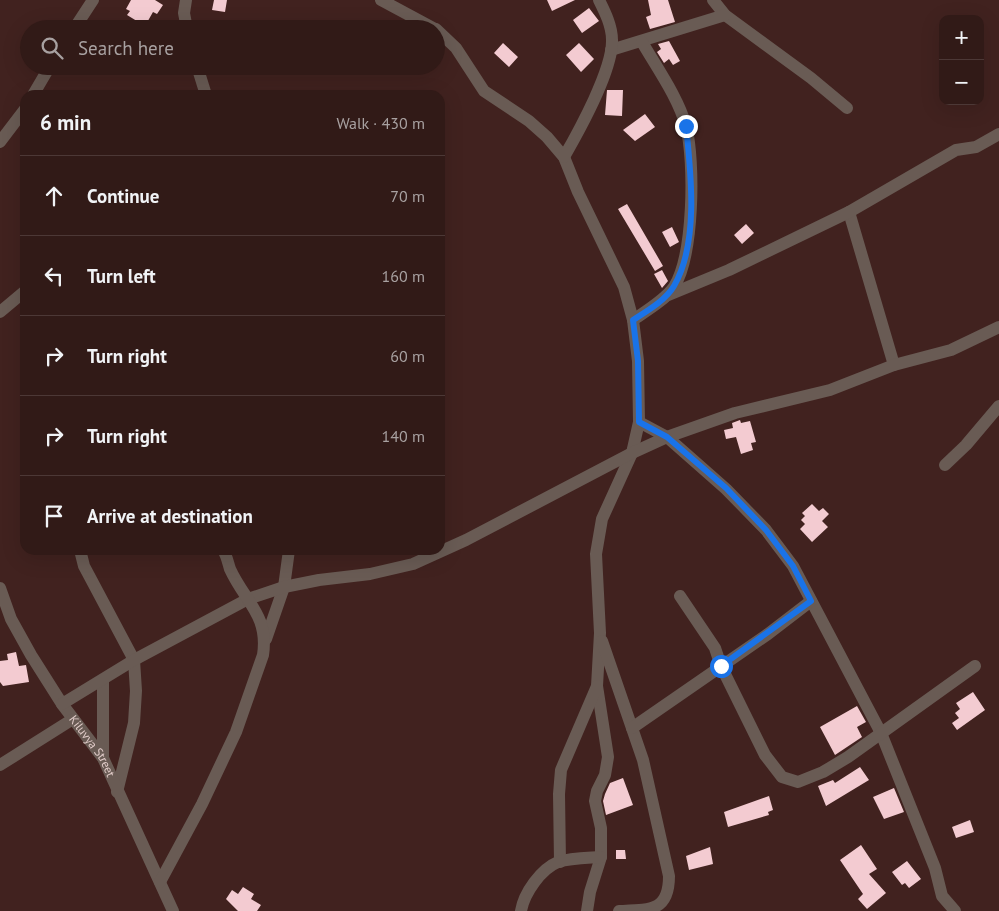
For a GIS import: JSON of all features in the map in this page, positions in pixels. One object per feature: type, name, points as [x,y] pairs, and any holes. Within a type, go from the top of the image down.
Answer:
[{"type":"street","points":[[80,20],[93,0]]},
{"type":"street","points":[[185,20],[186,0]]},
{"type":"street","points":[[381,0],[419,20]]},
{"type":"street","points":[[564,157],[594,98],[611,50],[610,26],[599,0]]},
{"type":"street","points":[[713,0],[725,15],[811,78],[847,108]]},
{"type":"street","points":[[611,50],[725,15]]},
{"type":"street","points":[[445,38],[456,48],[484,92],[530,120],[564,157],[578,192],[624,287],[633,320],[638,361],[639,422],[632,453],[602,519],[596,554],[600,634],[597,686],[608,757],[605,775],[597,791],[595,801],[601,828],[601,857],[590,892],[587,911]]},
{"type":"street","points":[[633,320],[666,296],[674,287],[683,268],[688,244],[690,210],[690,164],[686,126],[660,72],[642,42]]},
{"type":"street","points":[[36,90],[45,75]]},
{"type":"street","points":[[200,75],[204,90]]},
{"type":"street","points":[[0,142],[20,116]]},
{"type":"street","points":[[666,296],[729,270],[849,212],[956,150],[976,147],[999,134]]},
{"type":"street","points":[[849,212],[894,365]]},
{"type":"street","points":[[0,312],[20,296]]},
{"type":"street","points":[[445,550],[632,453],[667,437],[734,413],[830,390],[894,365],[951,350],[999,327]]},
{"type":"street","points":[[945,465],[966,445],[999,406]]},
{"type":"street","points":[[639,422],[667,437],[726,488],[766,530],[793,566],[881,733],[935,868],[942,896],[955,911]]},
{"type":"street","points":[[81,555],[84,566],[134,660],[136,691],[134,723],[117,792]]},
{"type":"street","points":[[225,555],[230,569],[264,627],[265,642]]},
{"type":"street","points":[[160,882],[202,804],[236,732],[284,587],[288,555]]},
{"type":"street","points":[[62,704],[134,660],[248,599],[284,587],[319,580],[370,574],[413,564],[433,555]]},
{"type":"street","name":"Kiluvya Street","points":[[0,588],[11,619],[62,704],[104,758],[117,792],[173,911]]},
{"type":"street","points":[[680,596],[715,648],[721,666],[765,754],[782,777],[798,782],[822,772],[848,757],[976,666]]},
{"type":"street","points":[[632,728],[811,601]]},
{"type":"street","points":[[600,634],[645,767],[669,876],[669,894],[672,911]]},
{"type":"street","points":[[103,680],[104,758]]},
{"type":"street","points":[[560,862],[559,794],[561,770],[597,686]]},
{"type":"street","points":[[0,765],[73,719]]},
{"type":"street","points":[[521,911],[527,894],[536,881],[551,866],[560,862],[601,857]]},
{"type":"street","points":[[620,911],[652,910],[663,905],[669,894]]},
{"type":"building","points":[[131,0],[155,0],[163,5],[157,14],[153,12],[148,20],[135,20],[127,15],[130,11],[126,9]]},
{"type":"building","points":[[214,0],[227,0],[225,12],[212,10]]},
{"type":"building","points":[[547,0],[575,0],[552,11]]},
{"type":"building","points":[[648,0],[668,0],[675,22],[650,29],[646,17],[651,15]]},
{"type":"building","points":[[589,8],[599,21],[582,33],[573,20]]},
{"type":"building","points":[[669,41],[680,61],[673,65],[669,59],[664,63],[657,52],[661,49],[658,44]]},
{"type":"building","points":[[503,43],[518,57],[509,67],[494,53]]},
{"type":"building","points":[[579,43],[594,59],[581,72],[566,55]]},
{"type":"building","points":[[607,90],[623,90],[622,116],[605,115]]},
{"type":"building","points":[[645,114],[655,127],[635,141],[623,130]]},
{"type":"building","points":[[627,204],[663,266],[655,271],[618,209]]},
{"type":"building","points":[[746,224],[754,233],[742,244],[734,235]]},
{"type":"building","points":[[672,227],[679,242],[670,247],[662,232]]},
{"type":"building","points":[[662,270],[668,281],[662,288],[654,274]]},
{"type":"building","points":[[740,420],[741,423],[750,421],[756,442],[751,443],[753,450],[741,454],[736,437],[726,439],[724,430],[733,428],[732,423]]},
{"type":"building","points":[[812,504],[819,511],[823,508],[829,514],[822,521],[828,527],[812,542],[800,529],[805,524],[801,520],[805,516],[802,513]]},
{"type":"building","points":[[16,652],[19,666],[26,665],[29,682],[3,686],[0,682],[0,661],[8,660],[7,654]]},
{"type":"building","points":[[973,692],[985,710],[957,730],[952,723],[959,718],[955,713],[960,709],[956,703]]},
{"type":"building","points":[[857,706],[866,722],[857,727],[862,737],[835,755],[820,727]]},
{"type":"building","points":[[860,767],[869,780],[826,806],[818,786],[833,780],[835,783]]},
{"type":"building","points":[[623,778],[633,805],[606,815],[603,801],[610,783]]},
{"type":"building","points":[[894,788],[904,812],[884,819],[873,797]]},
{"type":"building","points":[[769,796],[773,810],[768,812],[769,815],[728,827],[724,812]]},
{"type":"building","points":[[970,820],[974,832],[956,838],[952,827]]},
{"type":"building","points":[[861,845],[877,869],[869,874],[886,893],[867,909],[858,899],[863,894],[840,860]]},
{"type":"building","points":[[710,847],[713,864],[689,870],[686,856]]},
{"type":"building","points":[[616,850],[625,850],[626,859],[616,859]]},
{"type":"building","points":[[907,861],[921,879],[909,888],[905,883],[902,885],[892,872]]},
{"type":"building","points":[[243,887],[254,894],[251,899],[261,905],[257,911],[238,911],[226,899],[232,890],[238,894]]},
{"type":"route","points":[[686,126],[690,164],[690,210],[688,244],[683,268],[674,287],[666,296],[633,320],[638,361],[639,422],[667,437],[726,488],[766,530],[793,566],[811,601],[768,634],[721,666]]}]
